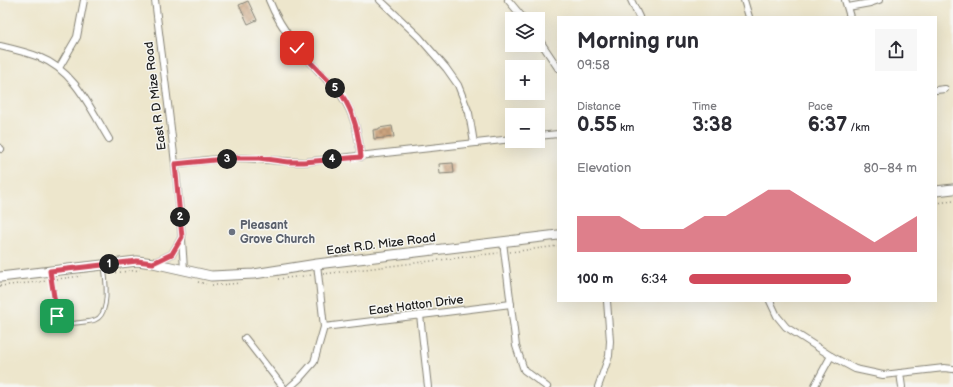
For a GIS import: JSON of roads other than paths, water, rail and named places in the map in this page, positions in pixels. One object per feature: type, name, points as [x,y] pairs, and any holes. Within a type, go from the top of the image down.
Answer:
[{"type":"main road","points":[[937,191],[953,189]]},
{"type":"main road","name":"East R.D. Mize Road","points":[[0,277],[137,261],[153,263],[211,276],[254,274],[317,264],[557,235]]},
{"type":"street","points":[[59,68],[77,37],[84,0]]},
{"type":"street","name":"East R D Mize Road","points":[[155,0],[175,164],[184,270]]},
{"type":"street","points":[[269,0],[284,29],[297,48],[342,95],[357,126],[361,157]]},
{"type":"street","points":[[380,0],[419,37],[454,79],[464,98],[469,113],[474,143]]},
{"type":"street","points":[[508,0],[518,12]]},
{"type":"street","points":[[631,0],[639,16]]},
{"type":"street","points":[[744,0],[749,16]]},
{"type":"street","points":[[845,0],[850,16]]},
{"type":"street","points":[[848,7],[879,0]]},
{"type":"street","points":[[0,46],[39,57],[59,68],[79,89],[109,139]]},
{"type":"street","points":[[545,48],[557,66]]},
{"type":"street","points":[[937,90],[945,89]]},
{"type":"street","points":[[545,135],[557,134]]},
{"type":"street","points":[[175,164],[234,158],[259,158],[288,162],[304,162],[361,157],[505,140]]},
{"type":"street","points":[[153,263],[172,254],[182,237]]},
{"type":"street","points":[[503,242],[516,346],[524,370],[546,387]]},
{"type":"street","points":[[290,387],[314,362],[324,327],[317,264]]},
{"type":"street","points":[[598,387],[609,356],[610,341],[607,302]]},
{"type":"street","points":[[770,302],[777,316],[786,327],[831,356],[855,369],[883,375],[944,368],[953,369]]},
{"type":"street","name":"East Hatton Drive","points":[[324,327],[511,304]]},
{"type":"street","points":[[420,315],[428,387]]},
{"type":"street","points":[[245,338],[282,387]]},
{"type":"street","points":[[814,387],[831,356]]},
{"type":"street","points":[[900,373],[902,387]]},
{"type":"lane","points":[[50,271],[57,316],[61,321],[68,324],[94,320],[100,317],[105,309],[106,298],[104,265]]},
{"type":"place","name":"Pleasant Grove Church","points":[[232,232]]}]
